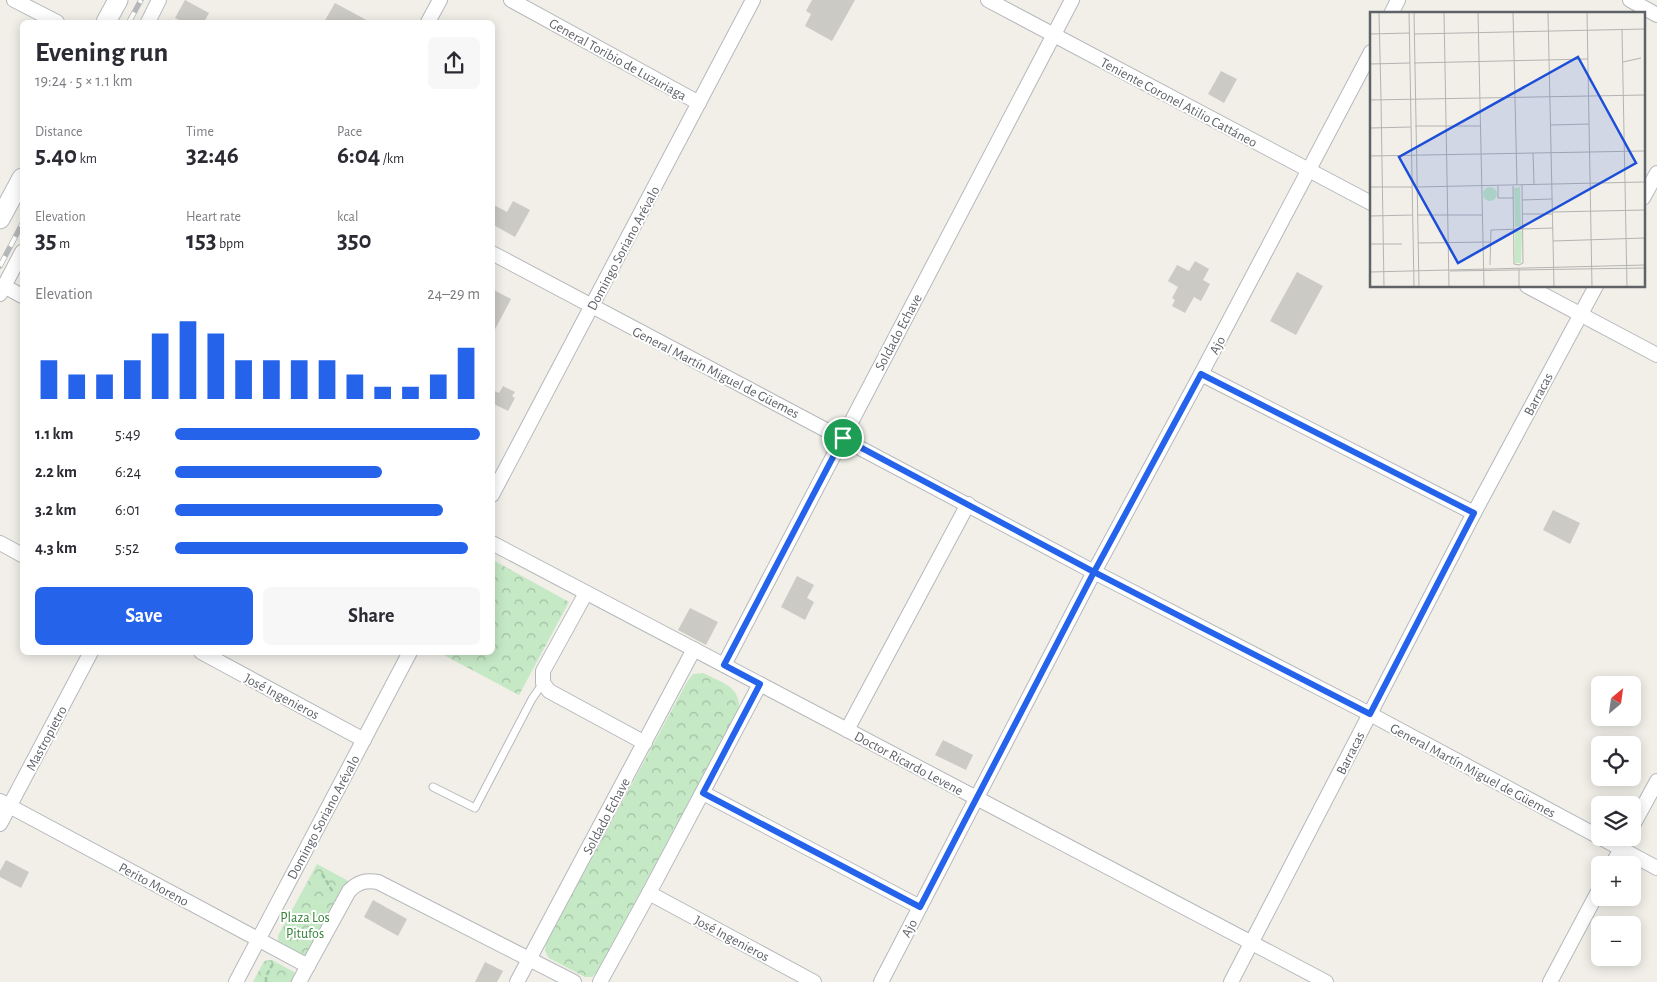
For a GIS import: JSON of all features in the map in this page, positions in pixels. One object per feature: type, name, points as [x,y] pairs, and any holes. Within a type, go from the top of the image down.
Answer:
[{"type":"street","points":[[14,0],[53,20]]},
{"type":"street","points":[[107,20],[118,0]]},
{"type":"street","points":[[149,20],[159,0]]},
{"type":"street","points":[[429,20],[440,0]]},
{"type":"street","name":"General Toribio de Luzuriaga","points":[[511,0],[699,103]]},
{"type":"street","name":"Domingo Soriano Arévalo","points":[[495,490],[754,0]]},
{"type":"street","name":"Teniente Coronel Atilio Cattáneo","points":[[988,0],[1370,202]]},
{"type":"street","name":"Soldado Echave","points":[[724,665],[1072,0]]},
{"type":"street","points":[[1392,12],[1398,0]]},
{"type":"street","points":[[1630,0],[1657,15]]},
{"type":"street","name":"Ajo","points":[[881,982],[1094,572],[1370,54]]},
{"type":"street","points":[[1644,196],[1657,173]]},
{"type":"street","points":[[0,219],[20,182]]},
{"type":"street","name":"General Martín Miguel de Güemes","points":[[495,255],[1094,572],[1591,826]]},
{"type":"street","points":[[20,256],[2,290],[20,295]]},
{"type":"street","points":[[1532,288],[1657,355]]},
{"type":"street","name":"Barracas","points":[[1231,982],[1474,513],[1595,288]]},
{"type":"street","points":[[1201,374],[1474,513]]},
{"type":"street","points":[[847,730],[968,504]]},
{"type":"street","points":[[0,543],[20,554]]},
{"type":"street","name":"Doctor Ricardo Levene","points":[[495,545],[1326,982]]},
{"type":"street","points":[[586,593],[543,671],[543,682],[550,692],[645,743]]},
{"type":"street","name":"Soldado Echave","points":[[517,982],[694,649]]},
{"type":"street","name":"Mastropietro","points":[[0,824],[5,804],[89,655]]},
{"type":"street","name":"José Ingenieros","points":[[207,655],[364,740]]},
{"type":"street","name":"Domingo Soriano Arévalo","points":[[236,982],[408,655]]},
{"type":"street","points":[[600,982],[650,893],[760,684]]},
{"type":"street","points":[[1641,810],[1657,781]]},
{"type":"street","points":[[703,793],[920,907]]},
{"type":"street","name":"Perito Moreno","points":[[5,804],[258,941],[308,966]]},
{"type":"street","name":"General Martín Miguel de Güemes","points":[[1628,846],[1657,868]]},
{"type":"street","points":[[299,982],[349,891],[357,884],[366,880],[378,882],[574,982]]},
{"type":"street","name":"José Ingenieros","points":[[650,893],[814,982]]},
{"type":"street","points":[[1550,982],[1591,905]]},
{"type":"lane","points":[[433,786],[475,808],[532,699],[543,682]]},
{"type":"path","points":[[322,874],[341,905]]},
{"type":"path","points":[[289,934],[326,932]]},
{"type":"green space","points":[[495,561],[569,602],[519,695],[444,655],[495,655]]},
{"type":"green space","points":[[703,673],[722,682],[733,690],[739,701],[739,709],[598,971],[592,977],[585,977],[549,958],[545,951],[546,943],[687,682],[693,674]]},
{"type":"green space","name":"Plaza Los Pitufos","points":[[317,864],[350,882],[311,955],[303,958],[278,944],[278,936]]},
{"type":"green space","name":"Plaza Los Pitufos","points":[[272,960],[294,972],[296,978],[294,982],[253,982],[264,961]]},
{"type":"building","points":[[185,0],[209,13],[205,20],[179,20],[175,18]]},
{"type":"building","points":[[812,0],[855,0],[832,41],[805,26],[811,14],[806,11]]},
{"type":"building","points":[[335,3],[366,20],[325,20]]},
{"type":"building","points":[[1221,71],[1237,79],[1224,103],[1208,94]]},
{"type":"building","points":[[513,201],[530,210],[515,237],[495,226],[495,206],[507,212]]},
{"type":"building","points":[[1195,261],[1209,269],[1203,280],[1210,284],[1201,301],[1194,297],[1185,313],[1172,306],[1175,300],[1172,298],[1178,287],[1168,281],[1177,265],[1189,271]]},
{"type":"building","points":[[1297,272],[1323,286],[1296,335],[1270,321]]},
{"type":"building","points":[[495,291],[511,299],[495,329]]},
{"type":"building","points":[[503,386],[515,392],[512,396],[515,398],[508,411],[495,404],[495,391],[499,393]]},
{"type":"building","points":[[1553,510],[1580,523],[1570,544],[1543,530]]},
{"type":"building","points":[[797,576],[814,585],[807,598],[814,602],[805,620],[781,607]]},
{"type":"building","points":[[690,608],[718,622],[706,645],[678,630]]},
{"type":"building","points":[[943,740],[973,755],[966,770],[935,755]]},
{"type":"building","points":[[6,860],[29,872],[21,888],[0,877],[0,871]]},
{"type":"building","points":[[373,900],[407,919],[398,936],[364,917]]},
{"type":"building","points":[[485,962],[503,971],[497,982],[475,982]]},
{"type":"railway","points":[[130,20],[141,0]]},
{"type":"railway","points":[[0,266],[20,228]]},
{"type":"route","points":[[843,438],[724,665],[760,684],[703,793],[920,907],[1094,572],[1201,374],[1474,513],[1370,714],[1094,572],[843,438]]}]
